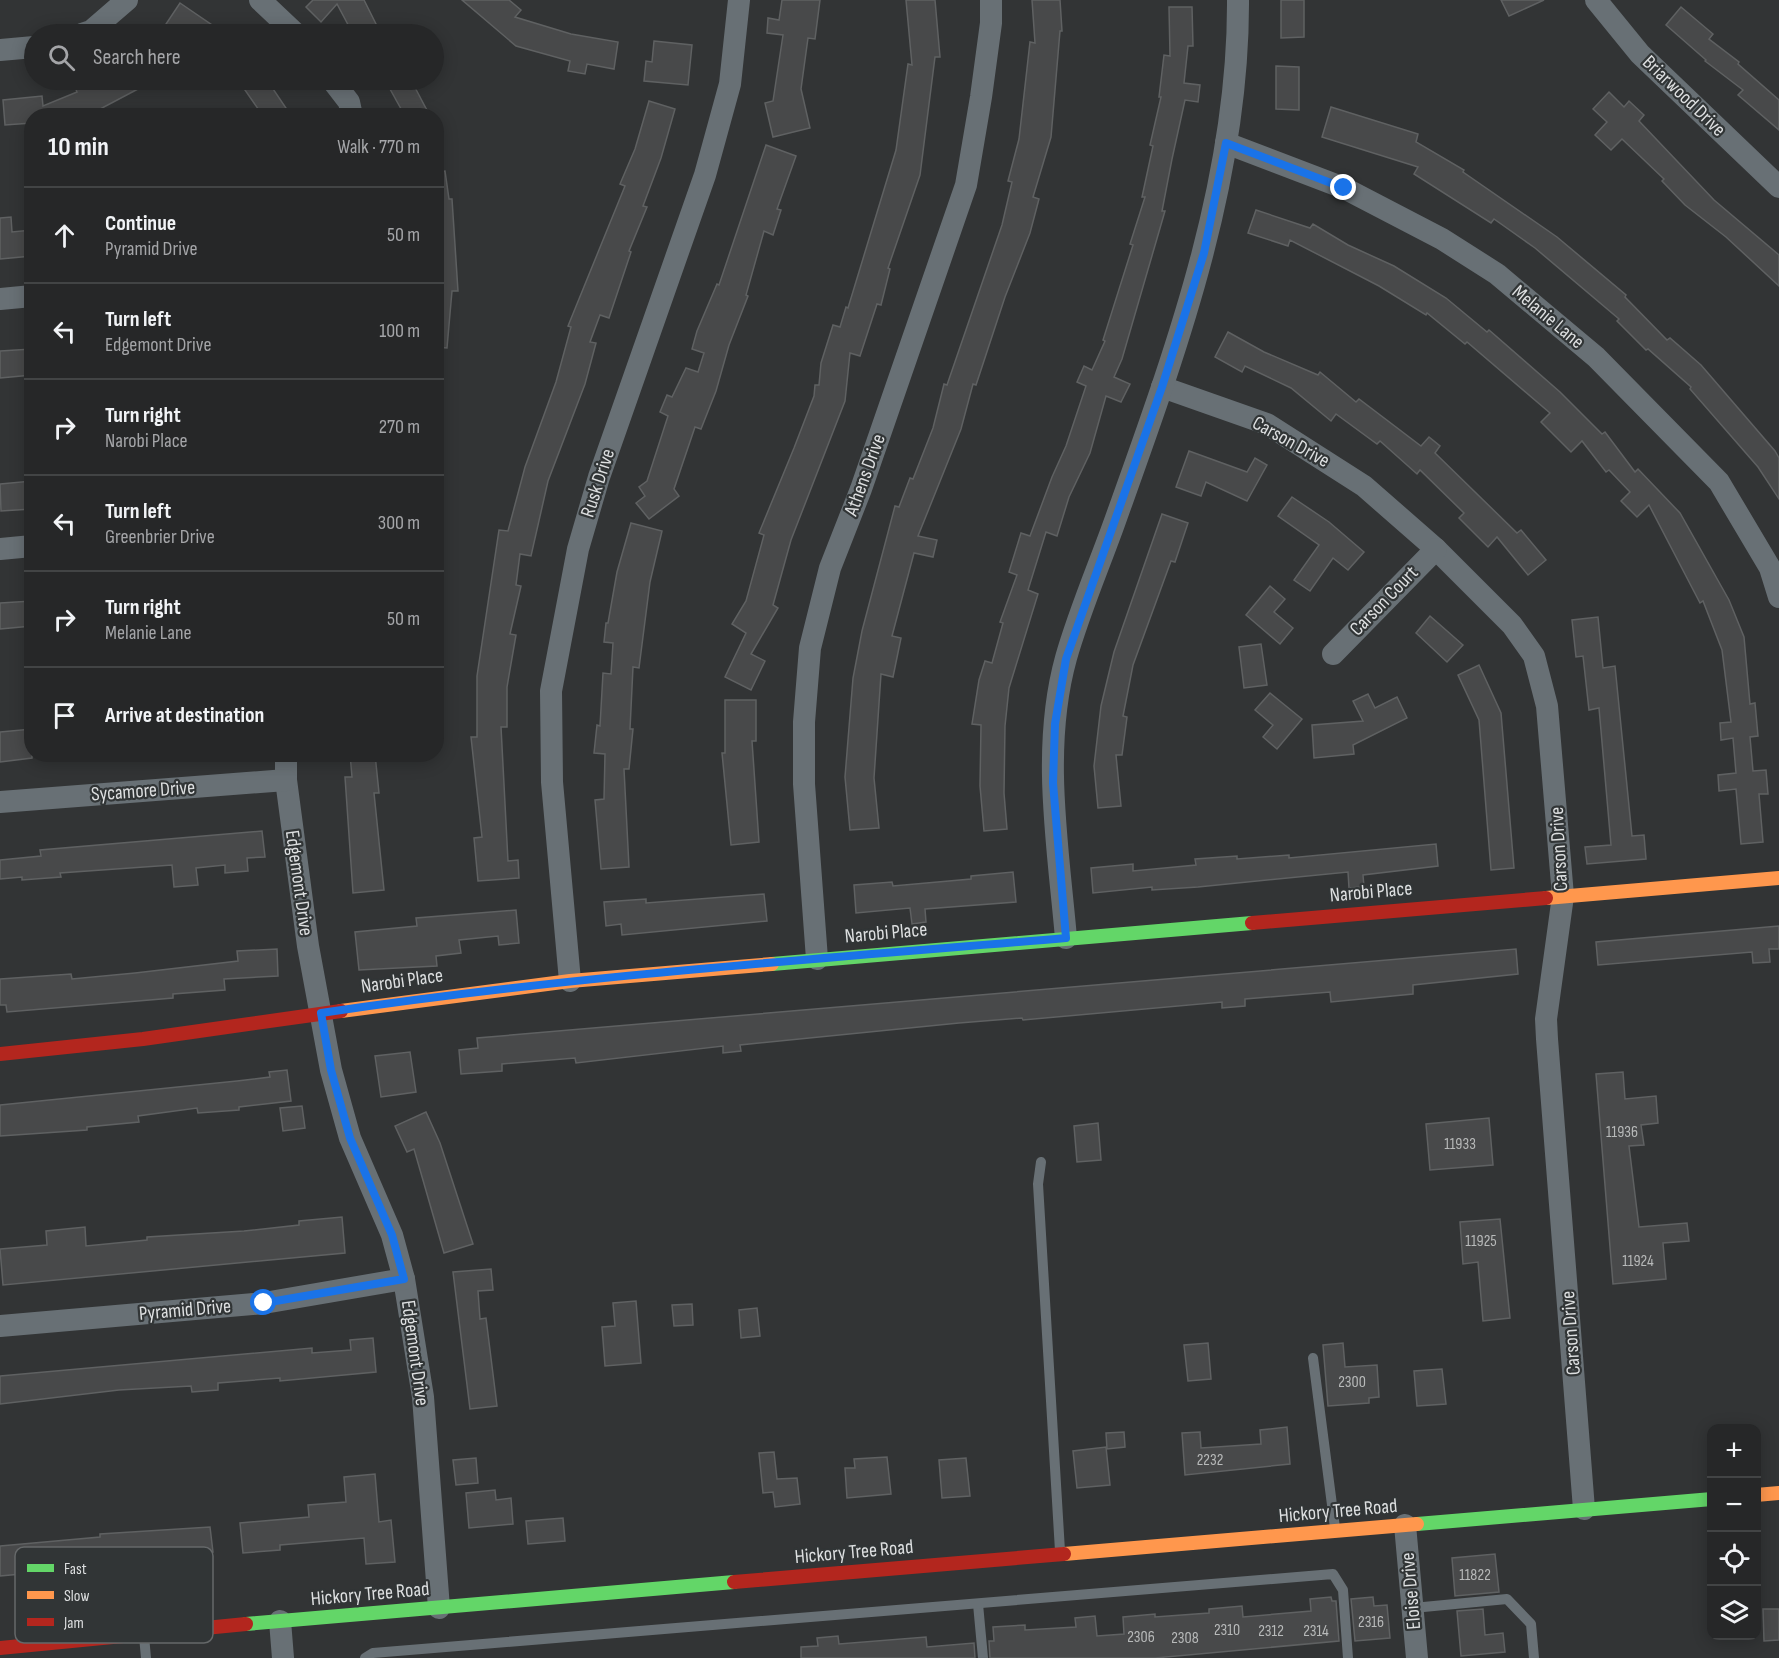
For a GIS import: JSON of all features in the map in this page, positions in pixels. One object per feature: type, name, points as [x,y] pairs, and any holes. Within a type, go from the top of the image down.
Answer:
[{"type":"street","points":[[99,24],[127,0]]},
{"type":"street","points":[[260,0],[285,24]]},
{"type":"street","name":"Rusk Drive","points":[[570,981],[552,782],[551,691],[578,549],[599,477],[705,175],[730,84],[739,0]]},
{"type":"street","name":"Athens Drive","points":[[817,959],[804,784],[804,723],[810,648],[830,568],[861,489],[966,185],[991,23],[991,0]]},
{"type":"street","points":[[1066,938],[1053,783],[1055,724],[1066,659],[1162,387],[1204,253],[1226,143],[1238,40],[1238,0]]},
{"type":"street","name":"Briarwood Drive","points":[[1605,3],[1640,54],[1779,187]]},
{"type":"street","points":[[0,50],[24,48]]},
{"type":"street","points":[[340,90],[349,102],[350,108]]},
{"type":"street","name":"Melanie Lane","points":[[1226,143],[1344,188],[1442,239],[1497,274],[1596,357],[1719,482],[1770,568],[1779,597]]},
{"type":"street","points":[[0,299],[24,297]]},
{"type":"street","name":"Carson Drive","points":[[1162,387],[1267,424],[1364,486],[1436,549],[1512,625],[1534,656],[1547,706],[1563,896],[1546,1019],[1584,1509]]},
{"type":"street","points":[[0,549],[24,547]]},
{"type":"street","name":"Carson Court","points":[[1333,654],[1436,549]]},
{"type":"street","name":"Edgemont Drive","points":[[286,762],[285,780],[308,946],[331,1070],[350,1138],[392,1235],[404,1279],[423,1396],[439,1608]]},
{"type":"street","name":"Sycamore Drive","points":[[0,802],[285,780]]},
{"type":"street","name":"Narobi Place","points":[[0,1054],[96,1046],[456,993],[570,981],[1779,878]]},
{"type":"street","name":"Pyramid Drive","points":[[0,1326],[264,1303],[404,1279]]},
{"type":"street","points":[[1761,1495],[1779,1493]]},
{"type":"street","name":"Hickory Tree Road","points":[[213,1628],[1707,1499]]},
{"type":"street","name":"Eloise Drive","points":[[1405,1525],[1417,1658]]},
{"type":"street","points":[[280,1621],[283,1658]]},
{"type":"street","name":"Hickory Tree Road","points":[[0,1648],[55,1643]]},
{"type":"lane","points":[[1041,1162],[1038,1184],[1060,1554]]},
{"type":"lane","points":[[1313,1358],[1335,1531]]},
{"type":"lane","points":[[365,1658],[373,1653],[1333,1575],[1342,1590],[1348,1658]]},
{"type":"lane","points":[[1413,1608],[1507,1599],[1531,1624],[1534,1658]]},
{"type":"lane","points":[[978,1604],[983,1658]]},
{"type":"lane","points":[[145,1643],[146,1658]]},
{"type":"building","points":[[313,0],[364,0],[376,24],[348,24],[337,4],[321,22],[306,7]]},
{"type":"building","points":[[462,0],[509,0],[521,10],[515,17],[571,34],[618,42],[614,69],[587,64],[585,74],[568,71],[570,61],[516,46]]},
{"type":"building","points":[[782,0],[820,0],[815,39],[808,38],[801,89],[810,128],[773,137],[765,103],[773,101],[783,35],[767,33],[768,18],[779,20]]},
{"type":"building","points":[[906,0],[935,0],[940,57],[935,57],[920,175],[888,268],[890,269],[881,305],[877,304],[860,356],[850,353],[845,401],[791,540],[773,605],[778,608],[751,654],[765,661],[751,690],[725,677],[746,633],[732,624],[746,601],[764,535],[759,533],[814,396],[815,385],[819,385],[821,363],[833,325],[840,327],[846,307],[848,308],[896,150],[908,64],[912,65]]},
{"type":"building","points":[[1032,0],[1060,0],[1062,31],[1060,31],[1051,137],[1033,197],[1039,199],[1030,233],[1005,297],[976,385],[973,384],[961,429],[918,536],[937,540],[933,557],[914,553],[892,636],[901,638],[893,677],[881,674],[874,778],[879,828],[850,830],[845,777],[853,678],[862,631],[895,506],[899,507],[910,478],[913,479],[933,428],[944,384],[947,385],[1002,225],[1012,182],[1008,181],[1019,139],[1030,42],[1035,43]]},
{"type":"building","points":[[1281,0],[1304,0],[1304,37],[1281,38]]},
{"type":"building","points":[[1501,0],[1544,0],[1509,16]]},
{"type":"building","points":[[180,3],[211,24],[166,24]]},
{"type":"building","points":[[1169,7],[1192,7],[1193,46],[1188,46],[1184,83],[1200,85],[1198,102],[1185,100],[1162,211],[1165,211],[1122,359],[1114,377],[1130,384],[1121,402],[1106,396],[1090,453],[1069,497],[1057,536],[1046,532],[1028,590],[1038,594],[1009,688],[1005,726],[1004,793],[1007,829],[984,831],[980,786],[981,725],[972,724],[979,680],[985,661],[992,663],[1003,623],[1000,622],[1017,575],[1009,572],[1021,533],[1030,536],[1066,446],[1086,386],[1077,382],[1084,366],[1092,370],[1105,341],[1103,340],[1133,245],[1130,244],[1145,197],[1142,197],[1153,146],[1150,145],[1161,97],[1159,97],[1164,55],[1170,56]]},
{"type":"building","points":[[1681,7],[1713,34],[1709,39],[1739,62],[1738,64],[1779,100],[1779,130],[1738,95],[1743,90],[1705,61],[1666,25]]},
{"type":"building","points":[[654,41],[692,45],[688,85],[644,81],[646,61],[652,62]]},
{"type":"building","points":[[1276,66],[1299,67],[1299,110],[1276,109]]},
{"type":"building","points":[[76,90],[136,90],[102,108],[24,108],[24,124],[5,125],[3,100],[42,96],[43,106],[77,92]]},
{"type":"building","points":[[245,90],[274,90],[286,108],[257,108]]},
{"type":"building","points":[[391,90],[416,90],[426,108],[401,108]]},
{"type":"building","points":[[1609,92],[1624,107],[1629,101],[1644,115],[1639,121],[1714,200],[1779,255],[1779,286],[1726,237],[1685,205],[1662,181],[1664,179],[1622,139],[1611,150],[1595,135],[1607,122],[1593,109]]},
{"type":"building","points":[[649,101],[675,109],[661,158],[643,206],[647,207],[629,251],[631,252],[609,318],[600,315],[590,342],[596,343],[585,384],[548,481],[531,556],[520,554],[516,585],[521,586],[510,634],[516,635],[507,687],[507,727],[501,727],[508,861],[518,860],[519,878],[478,881],[474,838],[482,837],[471,737],[477,737],[477,676],[499,530],[508,531],[525,467],[556,382],[571,327],[568,326],[625,186],[620,184],[635,149]]},
{"type":"building","points":[[1331,107],[1418,134],[1416,142],[1464,170],[1463,172],[1557,237],[1626,295],[1625,297],[1667,340],[1670,338],[1701,365],[1775,451],[1779,458],[1779,499],[1758,467],[1690,389],[1691,387],[1648,349],[1646,350],[1617,321],[1619,319],[1535,248],[1494,219],[1491,223],[1414,174],[1418,167],[1322,137]]},
{"type":"building","points":[[766,145],[796,156],[777,209],[781,210],[773,235],[764,231],[746,295],[748,296],[729,345],[716,391],[701,429],[695,427],[674,489],[679,496],[649,519],[636,503],[645,496],[639,487],[647,481],[668,416],[660,412],[667,395],[672,397],[686,368],[698,372],[704,353],[692,349],[697,331],[717,284],[719,285]]},
{"type":"building","points":[[444,171],[449,199],[452,199],[458,291],[452,291],[447,348],[444,348]]},
{"type":"building","points":[[1256,210],[1310,228],[1313,224],[1348,245],[1394,266],[1446,298],[1487,332],[1489,330],[1560,392],[1602,434],[1605,432],[1635,472],[1638,469],[1680,513],[1729,600],[1744,637],[1750,704],[1755,703],[1758,736],[1750,737],[1753,771],[1766,770],[1768,794],[1759,794],[1763,842],[1741,844],[1736,789],[1719,791],[1718,775],[1736,773],[1733,738],[1721,740],[1720,723],[1731,722],[1722,650],[1703,601],[1700,603],[1649,505],[1637,517],[1621,501],[1630,492],[1609,470],[1606,472],[1582,441],[1571,452],[1541,422],[1550,413],[1467,342],[1465,344],[1427,313],[1426,315],[1379,286],[1290,240],[1288,246],[1248,233]]},
{"type":"building","points":[[11,217],[12,232],[24,231],[24,257],[0,259],[0,218]]},
{"type":"building","points":[[1228,332],[1264,352],[1318,375],[1320,372],[1356,402],[1359,399],[1421,446],[1429,437],[1440,446],[1435,453],[1517,533],[1521,530],[1546,560],[1528,575],[1497,537],[1488,547],[1459,518],[1464,513],[1420,470],[1417,474],[1380,441],[1377,444],[1336,414],[1331,421],[1291,388],[1245,366],[1242,372],[1215,357]]},
{"type":"building","points":[[24,350],[24,376],[0,378],[0,351]]},
{"type":"building","points":[[1189,451],[1247,472],[1255,458],[1267,465],[1247,501],[1206,482],[1201,496],[1176,487]]},
{"type":"building","points":[[24,482],[24,510],[1,511],[0,484]]},
{"type":"building","points":[[1292,497],[1329,522],[1364,552],[1348,570],[1333,558],[1310,591],[1294,580],[1319,545],[1278,516]]},
{"type":"building","points":[[1162,514],[1188,523],[1175,562],[1171,561],[1133,665],[1123,716],[1127,717],[1122,755],[1116,755],[1121,806],[1098,808],[1094,766],[1101,706],[1114,652]]},
{"type":"building","points":[[631,523],[662,531],[650,582],[639,668],[633,667],[630,729],[633,729],[629,769],[624,769],[629,867],[601,869],[595,800],[604,799],[605,754],[594,753],[597,725],[600,726],[603,673],[611,674],[613,643],[604,642],[606,623],[608,623],[617,572]]},
{"type":"building","points":[[1270,586],[1285,599],[1274,612],[1293,628],[1280,644],[1246,615]]},
{"type":"building","points":[[24,602],[24,627],[0,629],[0,603]]},
{"type":"building","points":[[1430,616],[1463,645],[1447,662],[1416,633]]},
{"type":"building","points":[[1598,617],[1603,668],[1615,666],[1632,836],[1644,835],[1646,859],[1587,864],[1585,847],[1611,845],[1599,708],[1589,710],[1583,656],[1576,657],[1572,620]]},
{"type":"building","points":[[1261,644],[1267,685],[1244,688],[1239,647]]},
{"type":"building","points":[[1479,665],[1501,713],[1514,868],[1491,870],[1479,720],[1458,675]]},
{"type":"building","points":[[1270,693],[1302,719],[1277,749],[1263,737],[1273,725],[1255,710]]},
{"type":"building","points":[[1368,694],[1375,708],[1397,697],[1407,718],[1353,745],[1354,754],[1314,758],[1312,725],[1363,721],[1353,701]]},
{"type":"building","points":[[725,700],[756,700],[756,741],[752,741],[759,842],[731,845],[722,753],[725,753]]},
{"type":"building","points":[[24,730],[24,759],[0,762],[0,732]]},
{"type":"building","points":[[351,762],[376,762],[379,793],[374,793],[384,890],[353,893],[345,777],[352,777]]},
{"type":"building","points":[[262,831],[265,857],[247,858],[248,871],[225,873],[225,865],[196,868],[198,885],[174,887],[172,865],[60,873],[61,877],[0,879],[0,860],[41,856],[40,850]]},
{"type":"building","points":[[1436,844],[1438,866],[1363,875],[1364,887],[1349,888],[1348,872],[1198,887],[1152,890],[1152,887],[1093,893],[1091,868],[1133,864],[1133,871],[1196,865],[1195,859],[1289,855],[1289,858]]},
{"type":"building","points":[[1013,872],[1016,902],[925,909],[926,922],[912,924],[910,908],[856,913],[854,885],[892,882],[893,886],[971,879],[971,876]]},
{"type":"building","points":[[764,894],[767,921],[622,935],[621,924],[606,926],[604,902],[646,899],[646,903]]},
{"type":"building","points":[[516,910],[519,943],[499,945],[498,936],[459,940],[461,953],[436,956],[437,966],[359,970],[355,932],[417,926],[416,918]]},
{"type":"building","points":[[1779,926],[1779,949],[1769,949],[1770,962],[1753,963],[1752,952],[1598,965],[1596,942]]},
{"type":"building","points":[[277,949],[278,976],[224,979],[225,990],[173,994],[173,998],[7,1012],[6,1005],[0,1005],[0,979],[71,974],[72,979],[135,973],[238,961],[237,951]]},
{"type":"building","points":[[1516,949],[1518,974],[1413,985],[1413,994],[1331,1002],[1330,992],[1245,999],[1245,1006],[1222,1008],[1222,1002],[1023,1020],[1022,1018],[959,1023],[740,1045],[741,1051],[723,1053],[723,1046],[576,1063],[575,1058],[502,1064],[502,1071],[461,1074],[459,1050],[478,1048],[477,1038]]},
{"type":"building","points":[[410,1052],[416,1092],[381,1097],[375,1056]]},
{"type":"building","points":[[287,1070],[291,1101],[239,1107],[239,1110],[198,1113],[197,1108],[138,1116],[139,1122],[87,1127],[87,1130],[0,1136],[0,1105],[270,1077],[269,1072]]},
{"type":"building","points":[[1623,1072],[1625,1099],[1656,1096],[1658,1123],[1641,1125],[1644,1145],[1629,1146],[1639,1227],[1687,1223],[1689,1241],[1663,1243],[1666,1279],[1613,1284],[1596,1074]]},
{"type":"building","points":[[302,1106],[305,1128],[283,1131],[280,1108]]},
{"type":"building","points":[[426,1112],[440,1143],[473,1244],[444,1253],[414,1149],[407,1152],[395,1126]]},
{"type":"building","points":[[1489,1118],[1493,1165],[1430,1170],[1426,1124]]},
{"type":"building","points":[[1098,1123],[1101,1160],[1077,1162],[1074,1126]]},
{"type":"building","points":[[342,1217],[345,1253],[3,1285],[0,1249],[47,1245],[46,1231],[85,1227],[86,1246],[147,1240],[147,1237],[299,1225],[299,1221]]},
{"type":"building","points":[[1500,1219],[1510,1318],[1483,1321],[1478,1262],[1463,1264],[1460,1222]]},
{"type":"building","points":[[491,1269],[493,1290],[478,1291],[480,1319],[486,1318],[497,1406],[470,1409],[453,1272]]},
{"type":"building","points":[[636,1301],[641,1363],[605,1366],[602,1327],[615,1326],[613,1303]]},
{"type":"building","points":[[692,1304],[693,1325],[674,1326],[672,1305]]},
{"type":"building","points":[[757,1308],[760,1336],[741,1338],[739,1310]]},
{"type":"building","points":[[373,1338],[376,1372],[280,1381],[280,1378],[218,1383],[218,1390],[192,1392],[191,1386],[119,1390],[0,1404],[0,1376],[312,1348],[312,1353],[351,1350],[350,1340]]},
{"type":"building","points":[[1208,1343],[1211,1379],[1188,1381],[1184,1345]]},
{"type":"building","points":[[1343,1343],[1345,1367],[1377,1365],[1379,1397],[1369,1398],[1369,1403],[1328,1406],[1323,1345]]},
{"type":"building","points":[[1442,1369],[1446,1404],[1417,1406],[1414,1371]]},
{"type":"building","points":[[1287,1427],[1290,1464],[1185,1475],[1182,1433],[1200,1432],[1201,1448],[1261,1444],[1260,1430]]},
{"type":"building","points":[[1124,1432],[1125,1447],[1107,1449],[1106,1433]]},
{"type":"building","points":[[1106,1447],[1110,1485],[1077,1488],[1073,1451]]},
{"type":"building","points":[[774,1452],[777,1479],[797,1478],[800,1504],[775,1507],[773,1492],[763,1493],[759,1453]]},
{"type":"building","points":[[887,1457],[891,1494],[847,1498],[845,1468],[855,1468],[854,1459]]},
{"type":"building","points":[[476,1458],[478,1483],[456,1485],[453,1460]]},
{"type":"building","points":[[966,1458],[970,1496],[942,1498],[939,1460]]},
{"type":"building","points":[[375,1474],[379,1522],[391,1520],[395,1562],[366,1564],[364,1538],[280,1545],[280,1550],[243,1553],[240,1523],[309,1517],[308,1505],[346,1502],[344,1477]]},
{"type":"building","points":[[495,1490],[496,1500],[511,1498],[513,1524],[469,1528],[466,1493]]},
{"type":"building","points":[[563,1518],[565,1541],[528,1544],[526,1521]]},
{"type":"building","points":[[210,1527],[212,1547],[15,1547],[15,1575],[0,1576],[0,1546],[100,1537],[100,1534]]},
{"type":"building","points":[[1495,1554],[1499,1592],[1455,1596],[1452,1558]]},
{"type":"building","points":[[1331,1597],[1332,1601],[1336,1601],[1339,1641],[1155,1658],[990,1658],[989,1641],[994,1641],[993,1627],[1025,1625],[1025,1630],[1076,1627],[1075,1618],[1095,1616],[1097,1636],[1124,1634],[1123,1617],[1209,1613],[1209,1609],[1242,1606],[1243,1617],[1311,1611],[1310,1599]]},
{"type":"building","points":[[1373,1597],[1374,1606],[1387,1605],[1390,1638],[1355,1641],[1351,1599]]},
{"type":"building","points":[[1483,1609],[1485,1635],[1503,1633],[1505,1652],[1461,1656],[1457,1611]]},
{"type":"building","points":[[1763,1609],[1779,1609],[1779,1640],[1764,1641]]},
{"type":"building","points":[[838,1636],[839,1644],[926,1637],[927,1647],[974,1643],[975,1658],[801,1658],[801,1647],[818,1646],[817,1638]]},
{"type":"traffic: fast","points":[[772,964],[1252,923]]},
{"type":"traffic: fast","points":[[1417,1524],[1707,1499]]},
{"type":"traffic: fast","points":[[246,1624],[734,1582]]},
{"type":"traffic: slow","points":[[1546,898],[1779,878]]},
{"type":"traffic: slow","points":[[341,1011],[570,981],[772,964]]},
{"type":"traffic: slow","points":[[1761,1495],[1779,1493]]},
{"type":"traffic: slow","points":[[1064,1554],[1417,1524]]},
{"type":"traffic: jam","points":[[1252,923],[1546,898]]},
{"type":"traffic: jam","points":[[0,1054],[143,1039],[341,1011]]},
{"type":"traffic: jam","points":[[734,1582],[1064,1554]]},
{"type":"traffic: jam","points":[[213,1627],[246,1624]]},
{"type":"traffic: jam","points":[[0,1648],[51,1643]]},
{"type":"route","points":[[264,1303],[404,1279],[392,1235],[350,1138],[331,1070],[321,1013],[456,993],[570,981],[1066,938],[1053,783],[1055,724],[1066,659],[1162,387],[1204,253],[1226,143],[1344,188]]}]
